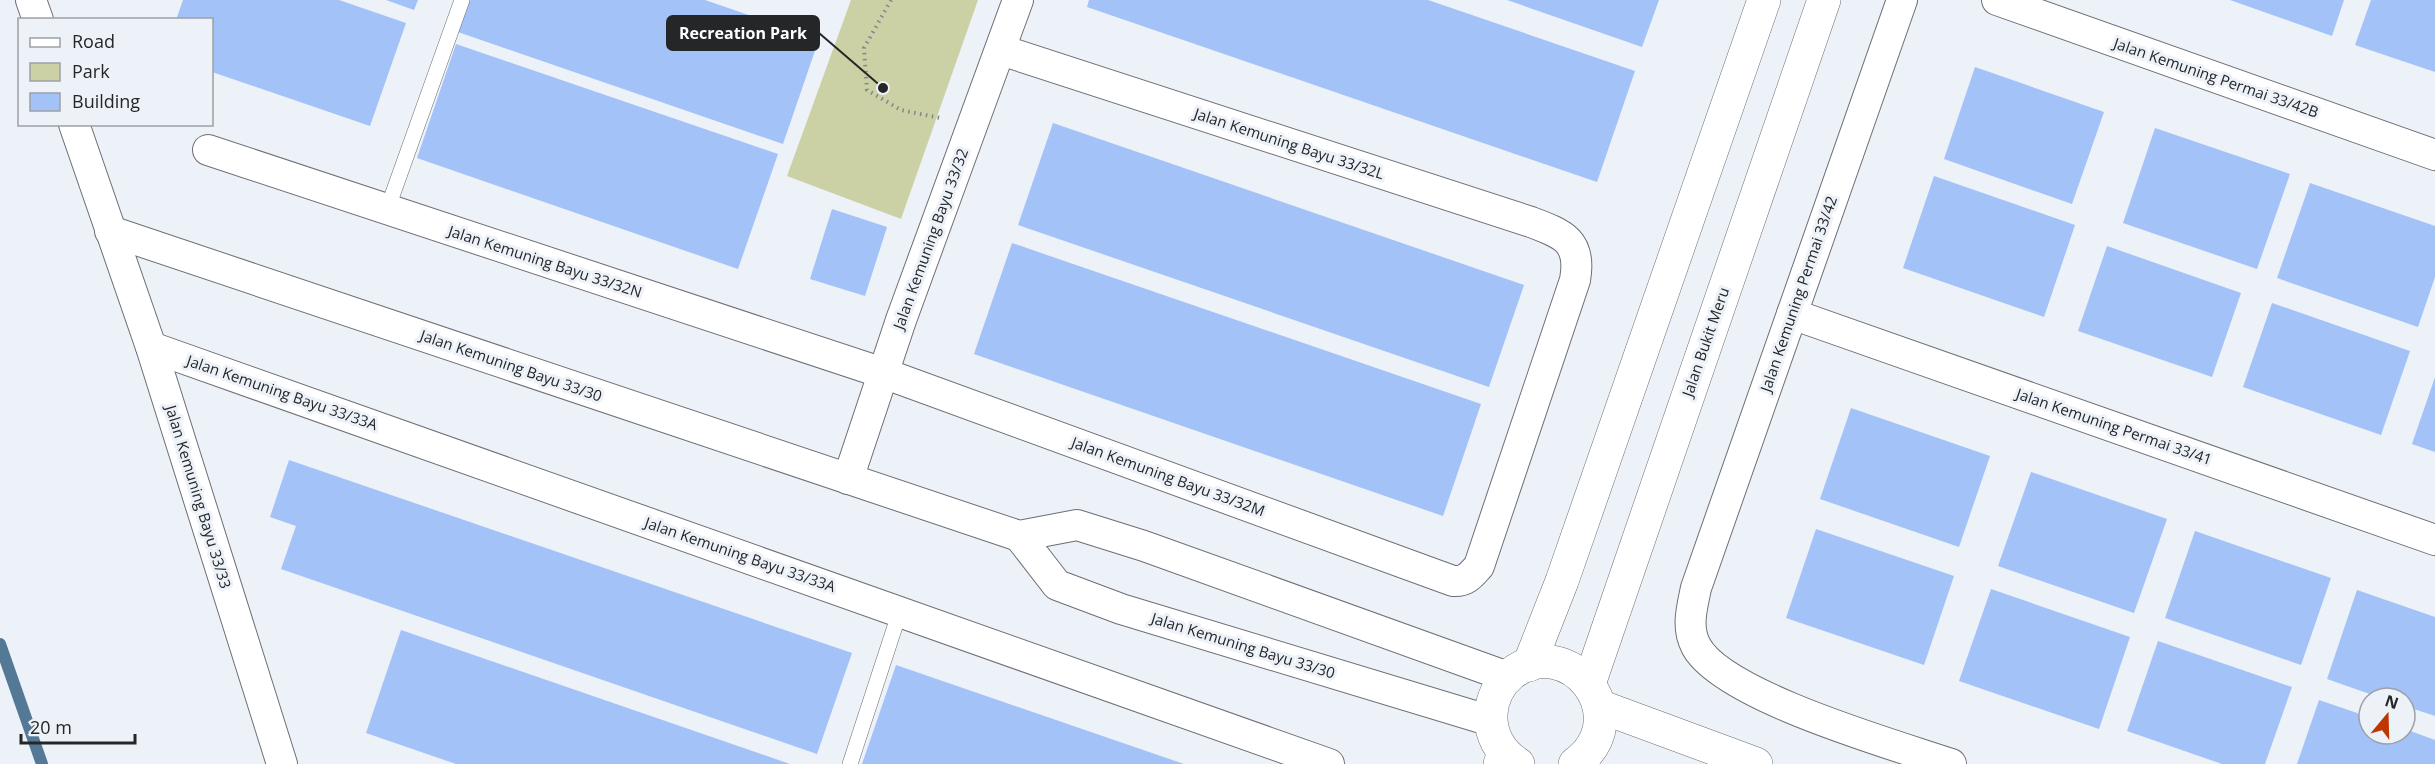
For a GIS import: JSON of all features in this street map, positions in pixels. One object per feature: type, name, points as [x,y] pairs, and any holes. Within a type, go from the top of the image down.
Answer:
[{"type":"main road","points":[[1507,760],[1497,744],[1491,721],[1492,705],[1498,690],[1519,671],[1562,581],[1764,0]]},
{"type":"main road","name":"Jalan Bukit Meru","points":[[1576,764],[1586,755],[1596,738],[1601,719],[1594,695],[1824,0]]},
{"type":"main road","points":[[1519,671],[1555,663],[1579,674],[1594,695],[1756,764]]},
{"type":"street","points":[[31,0],[37,18]]},
{"type":"street","name":"Jalan Kemuning Bayu 33/32","points":[[848,479],[883,373],[1018,0]]},
{"type":"street","name":"Jalan Kemuning Permai 33/42","points":[[1902,0],[1696,588],[1690,620],[1696,646],[1710,663],[1765,698],[1951,764]]},
{"type":"street","name":"Jalan Kemuning Permai 33/42B","points":[[1997,0],[2435,155]]},
{"type":"street","name":"Jalan Kemuning Bayu 33/32L","points":[[1001,50],[1531,222],[1559,233],[1573,246],[1578,263],[1575,280],[1479,566],[1471,576],[1461,582],[1453,581]]},
{"type":"street","points":[[75,126],[110,231]]},
{"type":"street","name":"Jalan Kemuning Bayu 33/32N","points":[[208,150],[883,373]]},
{"type":"street","name":"Jalan Kemuning Bayu 33/30","points":[[110,231],[1019,536],[1077,525],[1519,671]]},
{"type":"street","name":"Jalan Kemuning Bayu 33/33","points":[[110,231],[151,347],[282,764]]},
{"type":"street","name":"Jalan Kemuning Permai 33/41","points":[[1792,314],[2435,540]]},
{"type":"street","name":"Jalan Kemuning Bayu 33/33A","points":[[151,347],[1329,764]]},
{"type":"street","name":"Jalan Kemuning Bayu 33/32M","points":[[883,373],[1453,581]]},
{"type":"street","name":"Jalan Kemuning Bayu 33/30","points":[[1019,536],[1057,585],[1121,609],[1491,721]]},
{"type":"lane","points":[[387,210],[462,0]]},
{"type":"lane","points":[[850,764],[900,611]]},
{"type":"path","points":[[891,0],[864,48],[867,90],[901,110],[973,125]]},
{"type":"green space","points":[[851,0],[978,0],[901,219],[787,176]]},
{"type":"building","points":[[183,0],[339,0],[406,23],[370,126],[213,72],[213,18],[177,18]]},
{"type":"building","points":[[386,0],[418,0],[414,10]]},
{"type":"building","points":[[466,0],[705,0],[819,39],[783,144],[455,31]]},
{"type":"building","points":[[1089,0],[1428,0],[1635,71],[1597,182],[1087,7]]},
{"type":"building","points":[[1507,0],[1659,0],[1642,47]]},
{"type":"building","points":[[2230,0],[2344,0],[2332,36]]},
{"type":"building","points":[[2371,0],[2435,0],[2435,72],[2355,45]]},
{"type":"building","points":[[456,44],[778,154],[738,269],[417,158]]},
{"type":"building","points":[[1975,67],[2104,112],[2072,204],[1944,159]]},
{"type":"building","points":[[1053,123],[1524,285],[1489,387],[1018,225]]},
{"type":"building","points":[[2155,128],[2290,174],[2257,269],[2123,223]]},
{"type":"building","points":[[1934,176],[2075,225],[2044,317],[1903,268]]},
{"type":"building","points":[[2310,183],[2435,226],[2435,277],[2418,327],[2277,278]]},
{"type":"building","points":[[832,209],[887,227],[865,296],[810,279]]},
{"type":"building","points":[[1012,243],[1481,404],[1443,516],[974,354]]},
{"type":"building","points":[[2107,246],[2241,293],[2212,377],[2078,331]]},
{"type":"building","points":[[2272,303],[2410,351],[2381,435],[2243,387]]},
{"type":"building","points":[[2435,377],[2435,452],[2412,444]]},
{"type":"building","points":[[1851,408],[1990,456],[1959,547],[1820,499]]},
{"type":"building","points":[[289,460],[852,653],[817,754],[281,569],[296,526],[270,517]]},
{"type":"building","points":[[2031,472],[2167,519],[2134,613],[1998,566]]},
{"type":"building","points":[[1816,529],[1954,576],[1924,665],[1786,618]]},
{"type":"building","points":[[2195,531],[2331,578],[2301,665],[2165,618]]},
{"type":"building","points":[[1991,589],[2130,637],[2099,729],[1959,681]]},
{"type":"building","points":[[2357,590],[2435,617],[2435,716],[2417,710],[2417,686],[2357,686],[2357,690],[2327,679]]},
{"type":"building","points":[[401,630],[790,764],[456,764],[366,733]]},
{"type":"building","points":[[2158,641],[2292,687],[2265,764],[2222,764],[2127,731]]},
{"type":"building","points":[[896,665],[1184,764],[862,764]]},
{"type":"building","points":[[2319,700],[2357,713],[2357,746],[2417,746],[2417,733],[2435,740],[2435,764],[2297,764]]},
{"type":"waterway","points":[[0,644],[42,764]]},
{"type":"place","name":"Recreation Park","points":[[883,88]]}]
